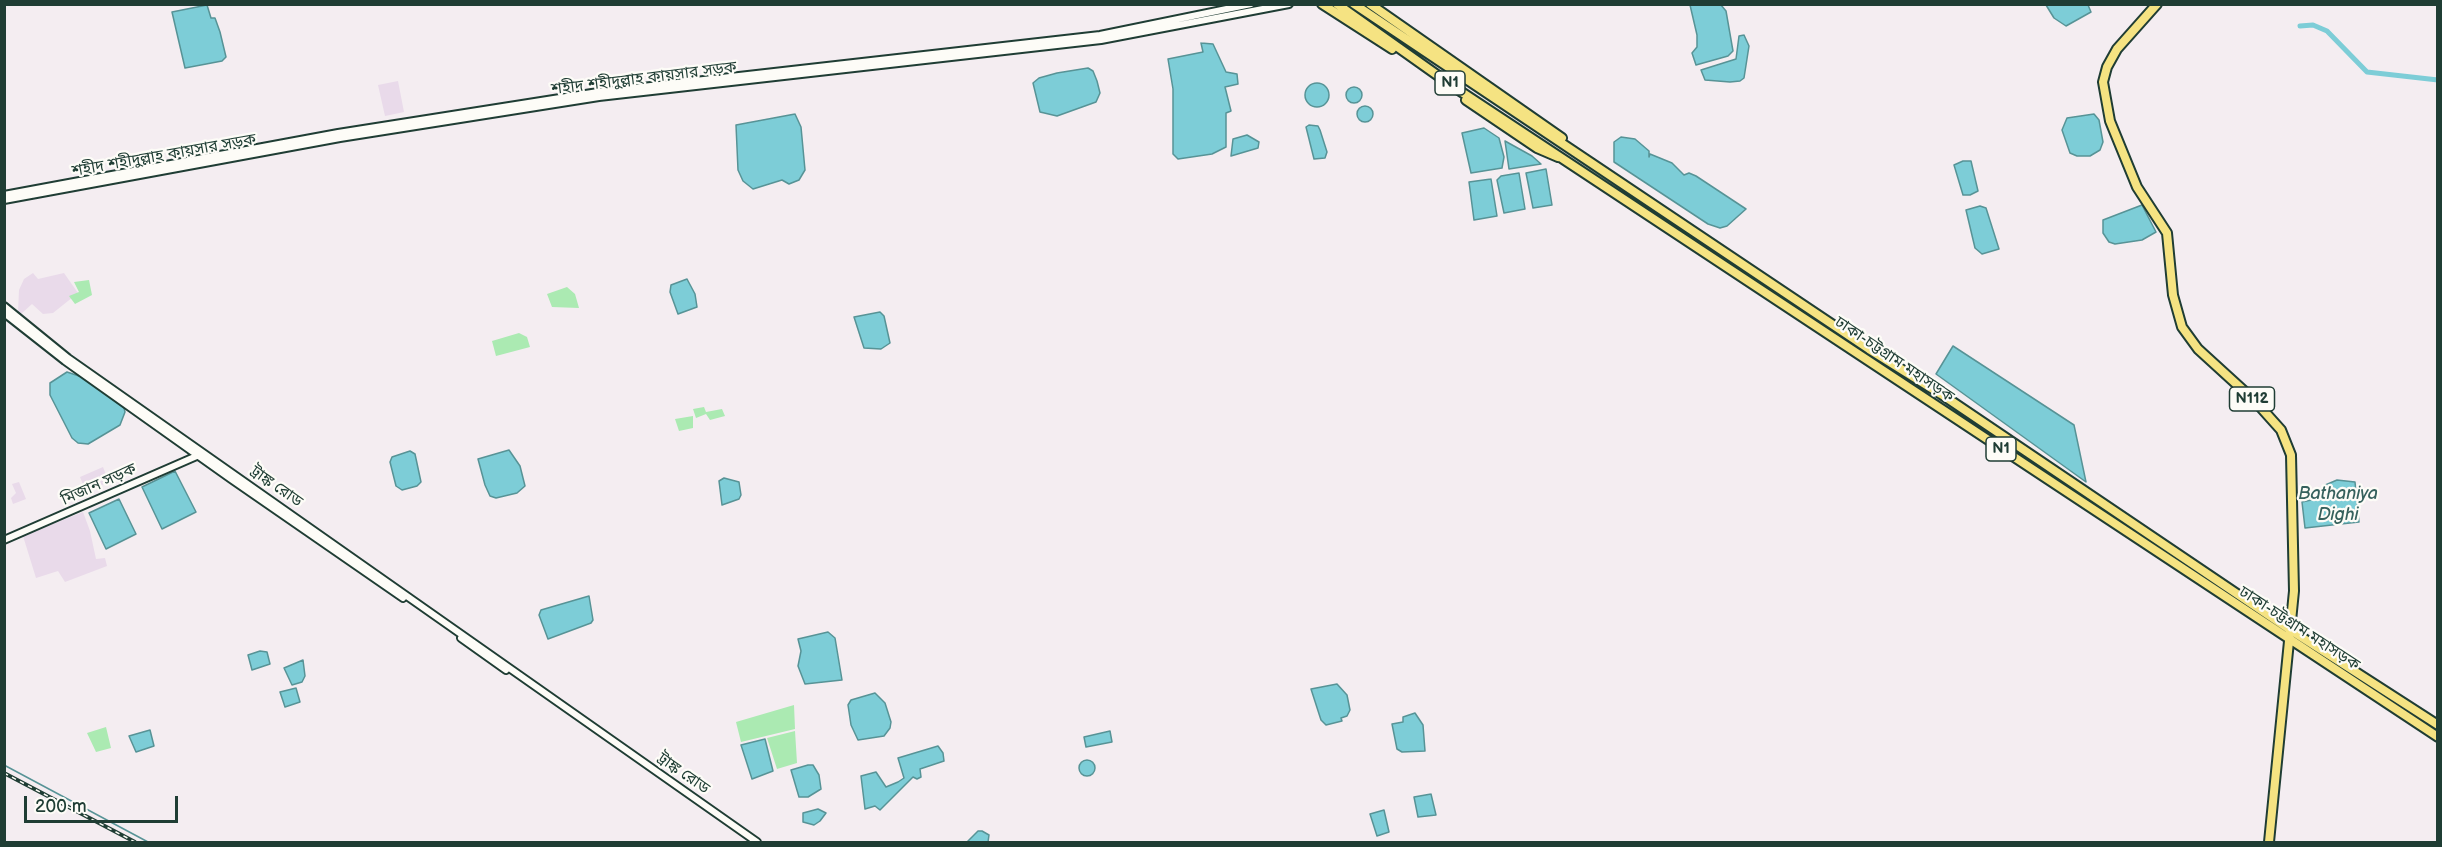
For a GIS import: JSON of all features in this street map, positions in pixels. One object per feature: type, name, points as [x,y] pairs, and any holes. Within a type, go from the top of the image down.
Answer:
[{"type":"highway","points":[[1322,4],[1537,148],[1565,158]]},
{"type":"highway","name":"ঢাকা-চট্টগ্রাম মহাসড়ক","points":[[1337,4],[1454,87],[1565,158],[2438,737]]},
{"type":"highway","name":"ঢাকা-চট্টগ্রাম মহাসড়ক","points":[[1354,4],[1869,349],[1941,394],[2292,631],[2438,724]]},
{"type":"highway","points":[[1370,4],[1556,133],[1572,151]]},
{"type":"highway","name":"N112","points":[[2157,4],[2117,49],[2107,67],[2103,82],[2107,105],[2124,159],[2138,187],[2167,233],[2173,295],[2182,327],[2198,349],[2247,394],[2281,430],[2291,455],[2294,591],[2292,631],[2277,747],[2270,843]]},
{"type":"main road","name":"শহীদ শহীদুল্লাহ কায়সার সড়ক","points":[[4,198],[338,133],[598,92],[1100,35],[1251,4]]},
{"type":"main road","name":"শহীদ শহীদুল্লাহ কায়সার সড়ক","points":[[4,198],[340,138],[599,97],[1101,40],[1289,4]]},
{"type":"main road","name":"ট্রাঙ্ক রোড","points":[[4,306],[68,358],[201,454]]},
{"type":"main road","name":"ট্রাঙ্ক রোড","points":[[4,313],[65,361],[757,843]]},
{"type":"main road","name":"মিজান সড়ক","points":[[4,540],[201,454]]},
{"type":"shaded area","points":[[398,81],[404,112],[385,116],[378,85]]},
{"type":"shaded area","points":[[33,273],[38,279],[64,273],[78,293],[53,313],[43,314],[32,304],[21,314],[18,312],[19,290],[24,279]]},
{"type":"shaded area","points":[[103,467],[109,482],[86,492],[80,477]]},
{"type":"shaded area","points":[[19,482],[26,499],[13,504],[11,498],[16,493],[12,484]]},
{"type":"shaded area","points":[[83,512],[96,559],[105,558],[107,566],[65,582],[58,571],[36,578],[23,536]]},
{"type":"green space","points":[[89,280],[92,295],[75,304],[69,296],[79,292],[74,282]]},
{"type":"green space","points":[[567,287],[575,294],[579,308],[552,307],[547,294]]},
{"type":"green space","points":[[519,333],[527,337],[530,347],[496,356],[492,341]]},
{"type":"green space","points":[[704,407],[706,412],[722,409],[725,416],[710,420],[706,414],[696,418],[693,409]]},
{"type":"green space","points":[[693,416],[693,428],[679,431],[675,419]]},
{"type":"green space","points":[[794,705],[795,729],[741,742],[736,722]]},
{"type":"green space","points":[[106,727],[111,748],[96,752],[87,733]]},
{"type":"green space","points":[[795,731],[797,763],[777,769],[767,738]]},
{"type":"water","points":[[207,5],[211,18],[215,18],[226,57],[222,61],[185,68],[172,12]]},
{"type":"water","points":[[1690,5],[1721,5],[1726,11],[1733,51],[1728,56],[1696,65],[1692,53],[1697,47],[1697,35]]},
{"type":"water","points":[[2046,5],[2088,5],[2091,12],[2066,26],[2054,18]]},
{"type":"water","points":[[1744,35],[1749,46],[1744,78],[1730,82],[1705,80],[1701,70],[1736,59],[1739,36]]},
{"type":"water","points":[[1201,43],[1213,44],[1226,72],[1237,74],[1238,84],[1225,87],[1231,111],[1226,113],[1226,147],[1212,154],[1178,159],[1173,154],[1173,89],[1168,59],[1203,52]]},
{"type":"water","points":[[1088,68],[1093,71],[1100,93],[1096,102],[1057,116],[1040,112],[1033,83],[1039,78],[1057,73]]},
{"type":"water","points":[[1317,83],[1322,84],[1328,90],[1328,100],[1322,106],[1317,107],[1312,106],[1306,100],[1305,95],[1306,90],[1312,84]]},
{"type":"water","points":[[1351,87],[1357,87],[1362,95],[1360,101],[1351,103],[1346,98],[1346,92]]},
{"type":"water","points":[[1365,106],[1373,114],[1365,122],[1357,114]]},
{"type":"water","points":[[795,114],[801,127],[805,170],[799,180],[789,184],[782,180],[753,189],[743,181],[738,170],[736,125]]},
{"type":"water","points":[[2094,114],[2099,120],[2103,142],[2100,150],[2090,156],[2077,156],[2070,153],[2062,130],[2067,118]]},
{"type":"water","points":[[1318,126],[1320,130],[1327,152],[1325,158],[1314,159],[1306,127]]},
{"type":"water","points":[[1484,128],[1499,138],[1504,157],[1502,168],[1471,173],[1462,133]]},
{"type":"water","points":[[1247,135],[1259,142],[1258,148],[1231,156],[1233,139]]},
{"type":"water","points":[[1621,137],[1635,139],[1649,151],[1649,157],[1650,154],[1672,163],[1684,175],[1689,173],[1696,176],[1746,209],[1727,226],[1720,228],[1708,224],[1614,162],[1614,142]]},
{"type":"water","points":[[1505,141],[1532,156],[1541,164],[1509,169]]},
{"type":"water","points":[[1963,161],[1971,161],[1978,191],[1970,195],[1963,195],[1954,165]]},
{"type":"water","points":[[1546,169],[1552,205],[1533,208],[1526,173]]},
{"type":"water","points":[[1519,173],[1525,209],[1504,213],[1497,180],[1501,176]]},
{"type":"water","points":[[1491,179],[1497,216],[1474,220],[1469,182]]},
{"type":"water","points":[[2142,205],[2156,232],[2142,240],[2115,244],[2109,242],[2103,233],[2103,220]]},
{"type":"water","points":[[1980,206],[1986,208],[1999,249],[1982,254],[1975,248],[1966,210]]},
{"type":"water","points":[[687,279],[695,294],[697,307],[678,314],[670,292],[671,285]]},
{"type":"water","points":[[880,312],[884,316],[890,343],[881,349],[864,348],[854,317]]},
{"type":"water","points":[[1953,346],[2074,425],[2086,482],[1936,374]]},
{"type":"water","points":[[67,372],[85,378],[124,408],[125,412],[120,425],[88,444],[78,443],[72,438],[50,395],[50,383]]},
{"type":"water","points":[[509,450],[520,466],[525,486],[517,493],[496,498],[490,496],[478,459]]},
{"type":"water","points":[[410,451],[415,454],[421,482],[417,486],[402,490],[396,486],[390,462],[392,457]]},
{"type":"water","points":[[175,471],[196,512],[162,529],[142,487]]},
{"type":"water","points":[[724,478],[739,482],[741,495],[739,499],[722,505],[719,481]]},
{"type":"water","name":"Bathaniya Dighi","points":[[2337,480],[2355,482],[2359,522],[2305,528],[2302,502],[2320,498],[2323,486]]},
{"type":"water","points":[[119,499],[136,534],[106,549],[89,513]]},
{"type":"water","points":[[589,596],[593,620],[591,623],[548,639],[539,615],[541,610]]},
{"type":"water","points":[[828,632],[835,638],[842,680],[805,684],[798,666],[801,651],[798,639]]},
{"type":"water","points":[[260,651],[267,652],[270,664],[252,670],[248,655]]},
{"type":"water","points":[[303,660],[305,676],[302,682],[292,685],[284,668]]},
{"type":"water","points":[[1337,684],[1347,695],[1350,710],[1347,716],[1341,718],[1342,721],[1326,725],[1321,720],[1311,689]]},
{"type":"water","points":[[296,688],[300,702],[285,707],[280,692]]},
{"type":"water","points":[[875,693],[885,703],[891,722],[890,728],[884,736],[858,740],[851,725],[848,705],[851,700]]},
{"type":"water","points":[[1415,713],[1423,725],[1425,751],[1402,752],[1397,749],[1392,724],[1403,722],[1403,717]]},
{"type":"water","points":[[150,730],[154,746],[136,752],[129,736]]},
{"type":"water","points":[[1110,731],[1112,742],[1086,747],[1084,737]]},
{"type":"water","points":[[765,739],[773,771],[752,779],[741,745]]},
{"type":"water","points":[[938,746],[943,753],[944,761],[920,769],[921,777],[917,779],[913,777],[880,810],[875,806],[865,809],[861,776],[876,772],[886,787],[904,778],[898,758]]},
{"type":"water","points":[[1084,760],[1090,760],[1095,768],[1093,774],[1084,776],[1079,771],[1079,765]]},
{"type":"water","points":[[813,765],[819,775],[821,789],[808,797],[799,797],[791,770]]},
{"type":"water","points":[[1431,794],[1436,815],[1418,817],[1414,797]]},
{"type":"water","points":[[818,809],[826,813],[820,821],[814,825],[803,822],[803,813]]},
{"type":"water","points":[[1384,810],[1389,832],[1377,836],[1370,814]]},
{"type":"water","points":[[978,831],[989,835],[988,842],[967,842]]},
{"type":"waterway","points":[[2300,26],[2313,25],[2327,31],[2367,72],[2438,80]]},
{"type":"waterway","points":[[4,765],[148,842]]},
{"type":"railway","points":[[4,773],[135,842]]}]
